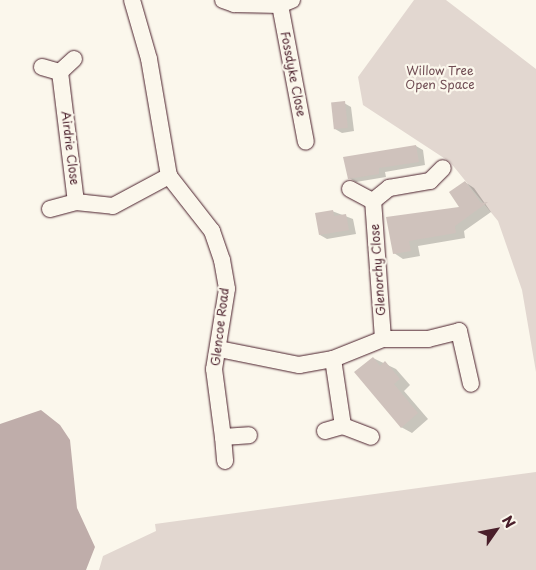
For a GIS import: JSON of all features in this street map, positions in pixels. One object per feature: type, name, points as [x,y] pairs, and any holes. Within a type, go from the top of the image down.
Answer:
[{"type":"street","name":"Glencoe Road","points":[[132,0],[149,59],[169,176],[212,231],[222,260],[227,289],[219,349],[214,369],[225,461]]},
{"type":"street","points":[[223,0],[234,4],[286,2]]},
{"type":"street","name":"Fossdyke Close","points":[[286,2],[306,142]]},
{"type":"street","points":[[42,67],[60,72],[74,59]]},
{"type":"street","name":"Airdrie Close","points":[[60,72],[76,202],[113,206],[169,176]]},
{"type":"street","points":[[350,189],[372,201],[389,188],[430,180],[443,168]]},
{"type":"street","name":"Glenorchy Close","points":[[372,201],[382,339]]},
{"type":"street","points":[[50,208],[76,202]]},
{"type":"street","points":[[219,349],[298,365],[333,359],[382,339],[428,340],[460,323],[471,384]]},
{"type":"street","points":[[333,359],[342,426]]},
{"type":"street","points":[[325,431],[342,426],[371,437]]},
{"type":"street","points":[[223,437],[249,435]]},
{"type":"green space","name":"Willow Tree Open Space","points":[[414,0],[446,0],[536,69],[536,372],[522,290],[498,221],[450,162],[363,105],[358,77]]},
{"type":"green space","points":[[536,472],[536,570],[99,570],[103,556],[156,531],[155,524]]},
{"type":"shaded area","points":[[41,410],[60,425],[70,440],[77,508],[95,547],[86,570],[0,570],[0,424]]},
{"type":"building","points":[[345,101],[348,128],[334,129],[331,102]]},
{"type":"building","points":[[416,145],[419,162],[379,168],[379,174],[348,179],[343,157]]},
{"type":"building","points":[[465,181],[481,203],[488,202],[455,226],[456,233],[409,241],[411,251],[393,254],[386,217],[459,207],[449,192]]},
{"type":"building","points":[[333,210],[334,216],[346,214],[349,230],[319,235],[315,213]]},
{"type":"building","points":[[373,357],[380,366],[385,361],[400,379],[394,384],[418,413],[401,428],[354,372]]}]
